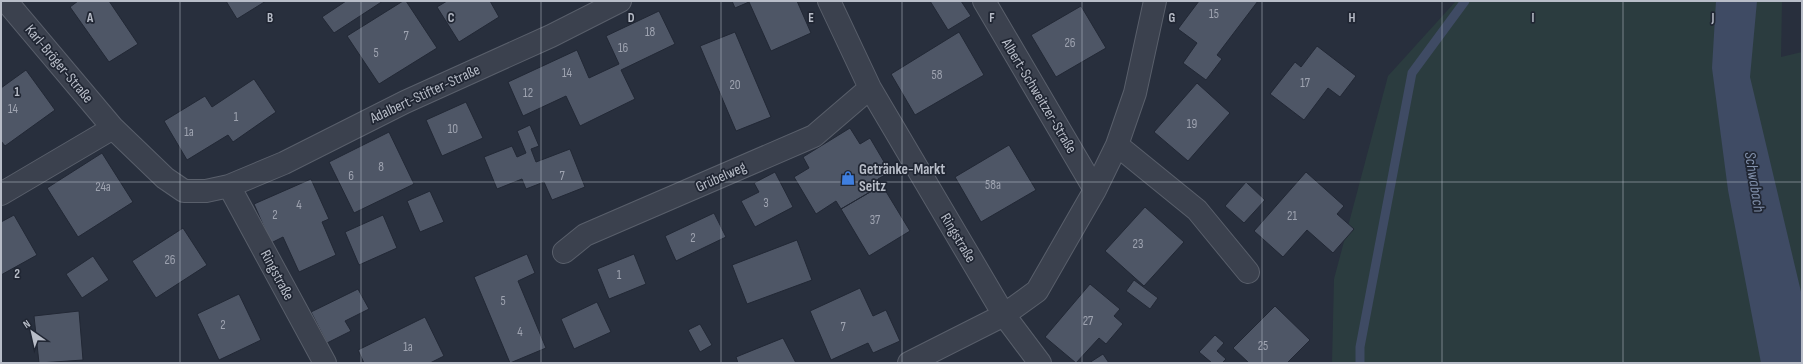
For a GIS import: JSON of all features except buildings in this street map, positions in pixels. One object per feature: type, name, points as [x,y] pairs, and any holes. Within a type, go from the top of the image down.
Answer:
[{"type":"street","name":"Karl-Bröger-Straße","points":[[6,1],[113,128],[165,178],[184,191],[206,191],[229,186]]},
{"type":"street","name":"Adalbert-Stifter-Straße","points":[[229,186],[284,163],[405,102],[550,36],[620,1]]},
{"type":"street","name":"Ringstraße","points":[[829,1],[870,88],[1004,315],[1040,363]]},
{"type":"street","name":"Albert-Schweitzer-Straße","points":[[984,1],[1095,190]]},
{"type":"street","points":[[909,363],[1004,315],[1037,291],[1095,190],[1117,144],[1135,93],[1156,1]]},
{"type":"street","name":"Grübelweg","points":[[564,252],[585,235],[814,136],[870,88]]},
{"type":"street","points":[[1,194],[113,128]]},
{"type":"street","points":[[1117,144],[1197,210],[1248,272]]},
{"type":"street","name":"Ringstraße","points":[[229,186],[325,363]]},
{"type":"shaded area","points":[[1456,1],[1782,1],[1781,57],[1802,52],[1802,363],[1332,363],[1334,279],[1388,76]]},
{"type":"water","name":"Schwabach","points":[[1716,1],[1757,1],[1750,77],[1802,296],[1802,363],[1761,363],[1728,190],[1712,68]]},
{"type":"waterway","points":[[1360,363],[1360,347],[1412,73],[1465,1]]},
{"type":"place","name":"Getränke-Markt Seitz","points":[[848,178]]}]
